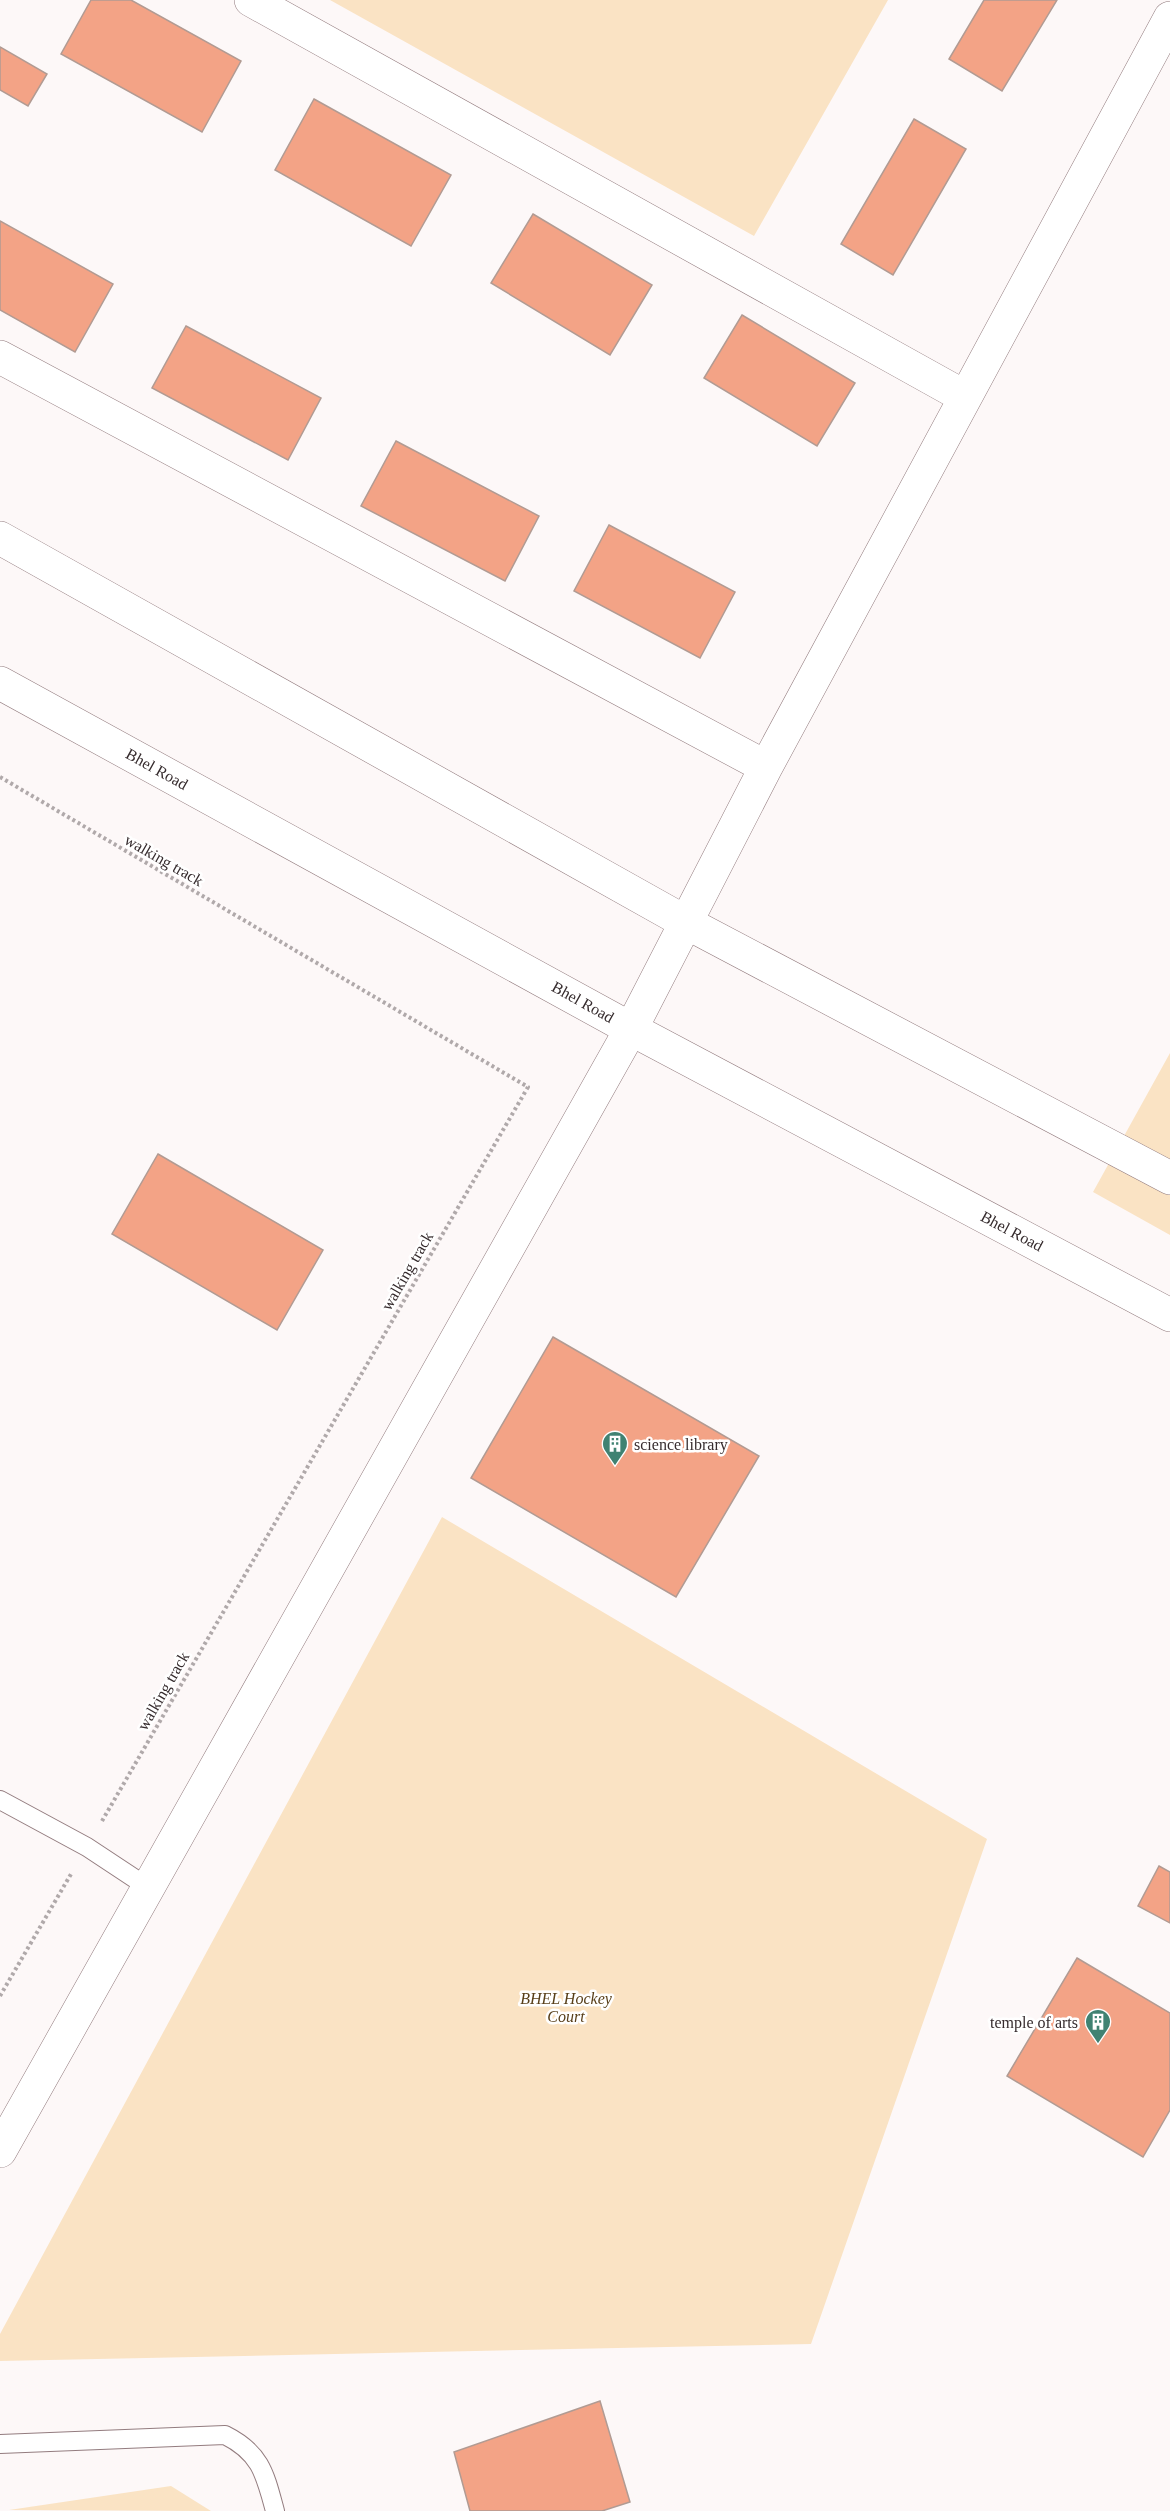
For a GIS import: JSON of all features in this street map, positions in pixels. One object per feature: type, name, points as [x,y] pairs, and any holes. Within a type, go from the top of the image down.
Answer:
[{"type":"street","points":[[251,0],[965,397]]},
{"type":"street","points":[[0,2151],[631,1029],[766,767],[1170,18]]},
{"type":"street","points":[[0,357],[766,767]]},
{"type":"street","points":[[0,538],[687,922],[1170,1178]]},
{"type":"street","name":"Bhel Road","points":[[0,683],[631,1029],[1170,1315]]},
{"type":"lane","points":[[0,1800],[87,1847],[149,1888]]},
{"type":"lane","points":[[0,2444],[225,2435],[243,2444],[258,2461],[275,2511]]},
{"type":"path","name":"walking track","points":[[0,777],[528,1087],[0,1996]]},
{"type":"green space","points":[[330,0],[888,0],[754,236]]},
{"type":"green space","points":[[1170,1053],[1170,1235],[1093,1192]]},
{"type":"green space","name":"BHEL Hockey Court","points":[[442,1517],[987,1839],[811,2344],[0,2361],[0,2334]]},
{"type":"green space","points":[[171,2486],[211,2511],[9,2510]]},
{"type":"building","points":[[91,0],[131,0],[241,61],[202,132],[61,54]]},
{"type":"building","points":[[984,0],[1057,0],[1002,91],[949,59]]},
{"type":"building","points":[[0,47],[47,74],[28,106],[0,90]]},
{"type":"building","points":[[314,99],[451,175],[411,246],[275,170]]},
{"type":"building","points":[[914,119],[966,149],[893,275],[841,244]]},
{"type":"building","points":[[533,214],[652,285],[610,355],[491,283]]},
{"type":"building","points":[[0,221],[113,284],[75,352],[0,310]]},
{"type":"building","points":[[742,315],[855,383],[817,446],[704,378]]},
{"type":"building","points":[[186,326],[321,398],[288,460],[152,388]]},
{"type":"building","points":[[396,441],[539,516],[505,581],[361,506]]},
{"type":"building","points":[[609,525],[735,592],[700,658],[574,591]]},
{"type":"building","points":[[158,1154],[323,1250],[277,1330],[112,1234]]},
{"type":"building","name":"science library","points":[[553,1337],[759,1456],[676,1597],[471,1478]]},
{"type":"building","points":[[1159,1866],[1170,1872],[1170,1923],[1138,1906]]},
{"type":"building","name":"temple of arts","points":[[1077,1958],[1170,2013],[1170,2110],[1143,2157],[1007,2076]]},
{"type":"building","points":[[600,2401],[630,2502],[602,2511],[470,2511],[454,2452]]},
{"type":"place","name":"science library","points":[[615,1467]]},
{"type":"place","name":"temple of arts","points":[[1098,2045]]}]
